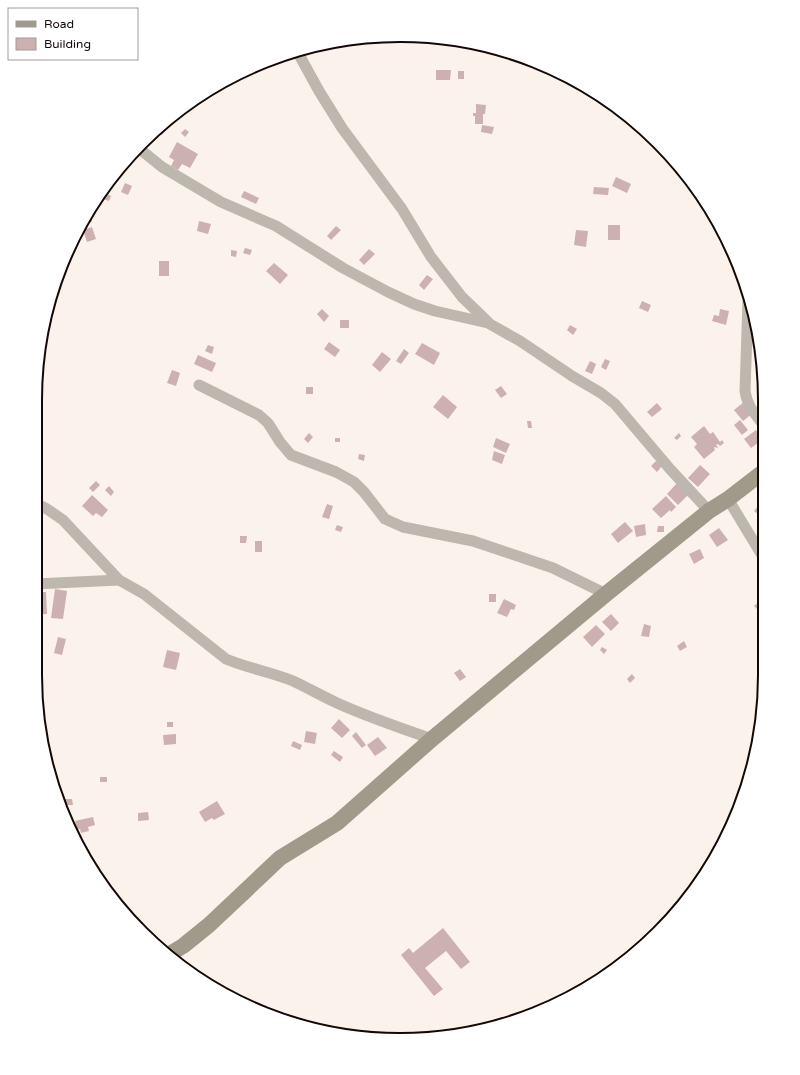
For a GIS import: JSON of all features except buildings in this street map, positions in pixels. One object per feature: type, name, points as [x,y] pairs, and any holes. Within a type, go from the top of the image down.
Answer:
[{"type":"main road","points":[[173,952],[209,925],[280,858],[337,823],[432,739],[606,594],[709,511],[728,499],[758,476]]},
{"type":"street","points":[[300,56],[342,128],[402,209],[431,257],[462,297],[488,322],[601,393],[615,404],[670,469],[709,511]]},
{"type":"street","points":[[143,151],[162,167],[221,202],[276,226],[343,268],[388,292],[414,304],[488,322]]},
{"type":"street","points":[[748,314],[745,391],[746,400],[751,410],[758,418]]},
{"type":"street","points":[[199,385],[259,416],[268,423],[280,442],[291,455],[336,472],[354,482],[364,492],[385,519],[393,524],[474,541],[553,568],[606,594]]},
{"type":"street","points":[[728,499],[758,548]]},
{"type":"street","points":[[42,506],[62,520],[119,580],[144,594],[226,659],[238,665],[265,671],[293,681],[338,703],[381,721],[432,739]]},
{"type":"street","points":[[42,584],[119,580]]}]
